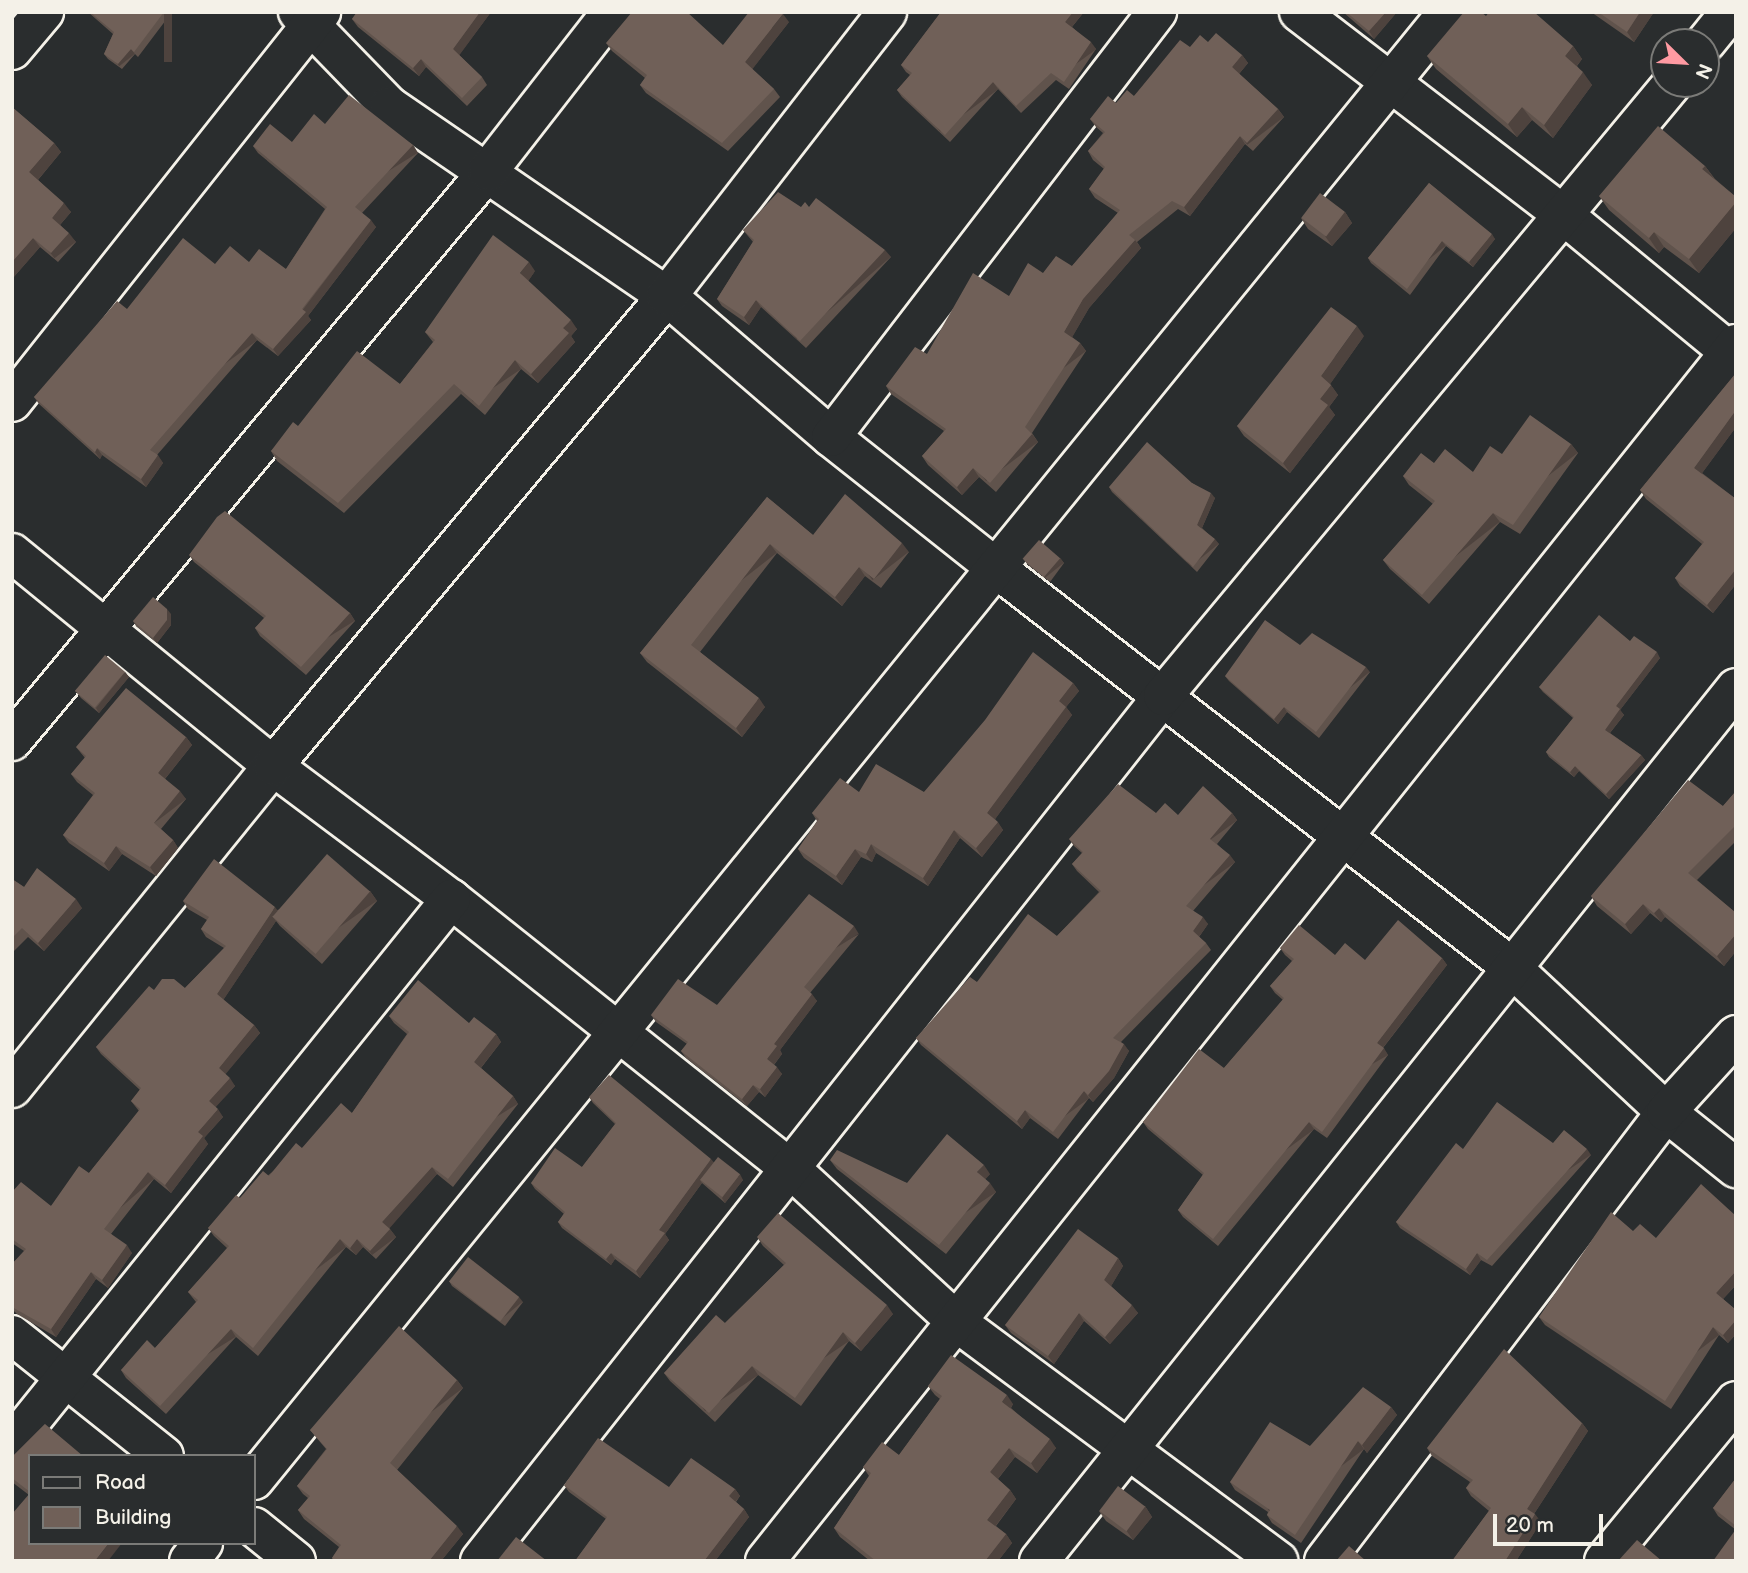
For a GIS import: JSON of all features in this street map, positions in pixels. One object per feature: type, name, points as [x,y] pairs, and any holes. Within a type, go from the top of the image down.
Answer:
[{"type":"street","points":[[12,50],[44,12]]},
{"type":"street","points":[[12,741],[104,627],[488,171],[612,12]]},
{"type":"street","points":[[12,1088],[273,766],[667,296],[887,12]]},
{"type":"street","points":[[831,437],[1157,12]]},
{"type":"street","points":[[765,1561],[1734,351],[1566,217],[1299,12]]},
{"type":"street","points":[[256,1478],[1448,12]]},
{"type":"street","points":[[1717,28],[1730,12]]},
{"type":"street","points":[[12,402],[311,16],[370,90],[667,296],[831,437],[1510,966],[1666,1112],[1736,1168]]},
{"type":"street","points":[[480,1561],[1163,696],[1566,217],[1661,98]]},
{"type":"street","points":[[12,553],[273,766],[451,900],[615,1033],[790,1169],[958,1323],[1129,1446],[1278,1561]]},
{"type":"street","points":[[1038,1561],[1510,966],[1736,688]]},
{"type":"street","points":[[12,1444],[451,900]]},
{"type":"street","points":[[1324,1561],[1666,1112],[1736,1035]]},
{"type":"street","points":[[12,1335],[161,1454]]},
{"type":"street","points":[[1604,1561],[1736,1401]]},
{"type":"street","points":[[256,1529],[296,1561]]},
{"type":"street","points":[[189,1561],[201,1545]]},
{"type":"building","points":[[90,12],[164,12],[134,52],[131,49],[118,64],[104,54],[114,32]]},
{"type":"building","points":[[357,12],[480,12],[453,49],[482,77],[462,98],[421,59],[413,68],[352,19]]},
{"type":"building","points":[[632,12],[687,12],[723,45],[749,12],[782,12],[745,62],[774,89],[722,143],[640,85],[647,75],[606,43]]},
{"type":"building","points":[[941,12],[1073,12],[1065,22],[1091,42],[1064,82],[1051,73],[1016,106],[993,82],[945,135],[897,90],[912,73],[901,65]]},
{"type":"building","points":[[1346,12],[1386,12],[1369,31]]},
{"type":"building","points":[[1464,12],[1481,12],[1486,16],[1489,12],[1534,12],[1573,46],[1565,56],[1583,72],[1544,125],[1522,107],[1508,124],[1427,56]]},
{"type":"building","points":[[1598,12],[1640,12],[1627,32]]},
{"type":"building","points":[[1216,33],[1242,55],[1232,67],[1278,109],[1247,143],[1240,136],[1184,207],[1172,201],[1129,235],[1135,240],[1083,299],[1064,332],[1080,343],[1025,427],[1032,434],[990,483],[973,468],[957,487],[922,456],[946,429],[886,386],[915,347],[927,354],[973,273],[1009,296],[1028,263],[1043,273],[1056,256],[1072,266],[1120,210],[1089,189],[1105,167],[1088,151],[1105,132],[1090,119],[1108,96],[1116,103],[1127,90],[1134,96],[1180,40],[1190,47],[1200,35],[1208,42]]},
{"type":"building","points":[[349,95],[413,145],[355,207],[371,220],[302,309],[306,312],[273,349],[252,333],[150,450],[158,455],[141,479],[97,448],[95,452],[34,397],[117,301],[127,309],[183,238],[215,264],[230,246],[249,262],[259,249],[286,269],[327,207],[253,146],[270,124],[292,142],[314,114],[325,124]]},
{"type":"building","points":[[12,107],[54,143],[29,172],[64,203],[52,218],[69,233],[51,253],[33,238],[12,262]]},
{"type":"building","points":[[1658,126],[1705,166],[1702,169],[1736,197],[1736,202],[1689,259],[1654,232],[1649,238],[1599,196]]},
{"type":"building","points":[[1429,183],[1492,234],[1469,262],[1442,241],[1407,289],[1368,258]]},
{"type":"building","points":[[778,192],[801,207],[805,202],[809,207],[816,198],[885,250],[800,341],[756,300],[744,317],[717,299],[754,240],[743,230]]},
{"type":"building","points":[[1320,193],[1345,212],[1326,236],[1301,218]]},
{"type":"building","points":[[493,235],[529,262],[520,273],[571,320],[563,328],[569,333],[531,374],[515,360],[479,406],[454,384],[338,503],[271,451],[293,422],[298,426],[357,351],[400,384],[435,340],[425,332]]},
{"type":"building","points":[[1331,307],[1357,326],[1321,376],[1331,385],[1320,399],[1328,405],[1283,463],[1237,426]]},
{"type":"building","points":[[1736,373],[1736,410],[1694,468],[1736,499],[1736,569],[1707,605],[1675,578],[1704,542],[1640,490]]},
{"type":"building","points":[[1530,415],[1571,444],[1513,525],[1493,513],[1422,595],[1383,560],[1435,501],[1403,476],[1421,453],[1434,463],[1445,449],[1473,472],[1490,446],[1502,454]]},
{"type":"building","points":[[1147,442],[1192,483],[1211,493],[1197,525],[1215,539],[1193,567],[1109,487]]},
{"type":"building","points":[[845,494],[902,543],[874,579],[859,567],[835,597],[770,544],[691,645],[759,698],[736,728],[640,653],[767,497],[813,535]]},
{"type":"building","points":[[225,511],[350,613],[301,667],[255,628],[266,616],[189,555],[217,517]]},
{"type":"building","points":[[1039,540],[1060,558],[1044,577],[1023,559]]},
{"type":"building","points":[[153,597],[167,609],[167,620],[153,638],[133,621]]},
{"type":"building","points":[[1599,615],[1630,641],[1634,636],[1657,652],[1616,706],[1620,709],[1605,730],[1641,755],[1606,794],[1575,766],[1570,772],[1546,752],[1574,717],[1539,687]]},
{"type":"building","points":[[1265,620],[1300,645],[1312,633],[1366,667],[1316,732],[1284,707],[1274,719],[1225,676]]},
{"type":"building","points":[[1033,652],[1073,683],[1059,701],[1066,707],[987,813],[998,822],[976,848],[954,830],[923,878],[871,844],[866,854],[855,849],[836,876],[798,849],[819,819],[812,813],[840,778],[859,792],[876,764],[924,792],[985,720]]},
{"type":"building","points":[[105,655],[125,672],[95,708],[75,691]]},
{"type":"building","points":[[126,688],[186,737],[158,773],[180,791],[154,823],[173,840],[150,867],[116,846],[104,863],[63,835],[95,793],[71,774],[86,756],[76,747]]},
{"type":"building","points":[[1688,780],[1723,806],[1736,791],[1736,829],[1734,827],[1688,873],[1736,913],[1736,934],[1717,956],[1659,908],[1654,913],[1643,904],[1625,924],[1591,896]]},
{"type":"building","points":[[1118,784],[1156,813],[1165,803],[1178,815],[1203,786],[1232,813],[1210,839],[1230,855],[1186,906],[1203,917],[1193,931],[1206,943],[1113,1038],[1124,1044],[1109,1071],[1088,1095],[1084,1091],[1053,1132],[1025,1110],[1017,1121],[916,1038],[970,977],[977,982],[1028,914],[1057,936],[1101,891],[1072,864],[1083,852],[1069,839]]},
{"type":"building","points":[[327,854],[370,891],[316,954],[273,917]]},
{"type":"building","points":[[214,859],[275,907],[217,994],[254,1025],[219,1068],[230,1078],[209,1101],[218,1109],[198,1132],[203,1136],[165,1185],[148,1172],[104,1229],[127,1245],[102,1280],[91,1272],[51,1329],[12,1307],[12,1264],[26,1249],[12,1239],[12,1192],[21,1182],[51,1206],[79,1166],[89,1173],[140,1109],[131,1101],[141,1088],[96,1047],[149,986],[154,990],[162,979],[174,979],[185,988],[226,946],[201,929],[209,917],[183,901]]},
{"type":"building","points":[[37,868],[76,899],[38,943],[22,928],[12,938],[12,879],[24,887]]},
{"type":"building","points":[[809,894],[854,926],[804,987],[812,994],[774,1044],[777,1046],[767,1059],[777,1067],[760,1089],[753,1085],[742,1099],[681,1051],[688,1042],[651,1015],[678,979],[717,1005]]},
{"type":"building","points":[[1398,920],[1442,958],[1377,1043],[1384,1048],[1322,1132],[1309,1122],[1213,1239],[1178,1210],[1204,1173],[1143,1122],[1199,1049],[1224,1068],[1284,998],[1270,986],[1294,959],[1280,948],[1299,925],[1335,955],[1345,943],[1365,960]]},
{"type":"building","points":[[418,980],[469,1023],[474,1017],[496,1034],[474,1062],[513,1096],[448,1179],[432,1167],[382,1222],[390,1229],[370,1251],[357,1239],[350,1248],[340,1239],[253,1348],[231,1329],[160,1406],[121,1370],[147,1340],[155,1348],[198,1300],[188,1292],[229,1246],[208,1228],[236,1195],[240,1198],[263,1171],[269,1176],[296,1143],[302,1148],[341,1103],[352,1113],[409,1032],[389,1016]]},
{"type":"building","points":[[609,1075],[711,1159],[659,1230],[665,1233],[636,1271],[611,1253],[606,1259],[558,1222],[565,1212],[531,1183],[555,1148],[582,1167],[616,1123],[589,1097]]},
{"type":"building","points":[[1497,1102],[1553,1143],[1564,1130],[1587,1149],[1487,1260],[1477,1253],[1466,1269],[1396,1222],[1456,1143],[1463,1149]]},
{"type":"building","points":[[947,1134],[984,1165],[977,1172],[990,1183],[939,1245],[830,1160],[837,1150],[907,1183]]},
{"type":"building","points":[[718,1157],[740,1174],[722,1197],[700,1180]]},
{"type":"building","points":[[1701,1184],[1736,1216],[1736,1271],[1716,1293],[1736,1310],[1736,1320],[1723,1335],[1713,1327],[1665,1401],[1539,1317],[1611,1212],[1633,1231],[1640,1224],[1656,1238]]},
{"type":"building","points":[[778,1213],[887,1305],[855,1343],[843,1332],[795,1398],[752,1366],[709,1413],[664,1373],[716,1315],[725,1323],[786,1263],[757,1237]]},
{"type":"building","points":[[1078,1229],[1118,1258],[1104,1280],[1132,1305],[1105,1337],[1079,1313],[1048,1356],[1005,1325]]},
{"type":"building","points":[[468,1257],[519,1297],[500,1321],[449,1281]]},
{"type":"building","points":[[399,1326],[457,1380],[390,1463],[457,1526],[429,1561],[336,1561],[332,1558],[341,1545],[298,1510],[310,1496],[297,1486],[327,1449],[310,1430]]},
{"type":"building","points":[[1504,1349],[1582,1423],[1527,1509],[1535,1514],[1505,1561],[1452,1561],[1491,1508],[1466,1488],[1473,1480],[1427,1448]]},
{"type":"building","points":[[951,1355],[1007,1395],[1002,1402],[1050,1439],[1031,1463],[1009,1448],[990,1472],[1010,1490],[987,1520],[1006,1534],[985,1561],[876,1561],[834,1528],[871,1473],[863,1467],[882,1442],[899,1455],[942,1396],[928,1386]]},
{"type":"building","points":[[1363,1387],[1391,1407],[1362,1445],[1358,1441],[1295,1535],[1267,1515],[1270,1510],[1230,1482],[1270,1422],[1310,1446]]},
{"type":"building","points":[[45,1424],[81,1454],[28,1454],[28,1490],[12,1478],[14,1455]]},
{"type":"building","points":[[598,1438],[669,1487],[691,1458],[735,1489],[729,1496],[744,1509],[704,1561],[575,1561],[607,1517],[564,1485]]},
{"type":"building","points":[[1736,1478],[1736,1526],[1713,1508]]},
{"type":"building","points":[[1118,1486],[1145,1506],[1126,1531],[1099,1511]]},
{"type":"building","points":[[28,1495],[28,1545],[107,1545],[95,1561],[12,1561],[12,1514]]},
{"type":"building","points":[[1736,1529],[1736,1561],[1713,1561]]},
{"type":"building","points":[[516,1537],[547,1561],[497,1561]]},
{"type":"building","points":[[1637,1540],[1662,1561],[1618,1561]]},
{"type":"building","points":[[1349,1546],[1366,1561],[1336,1561]]}]
